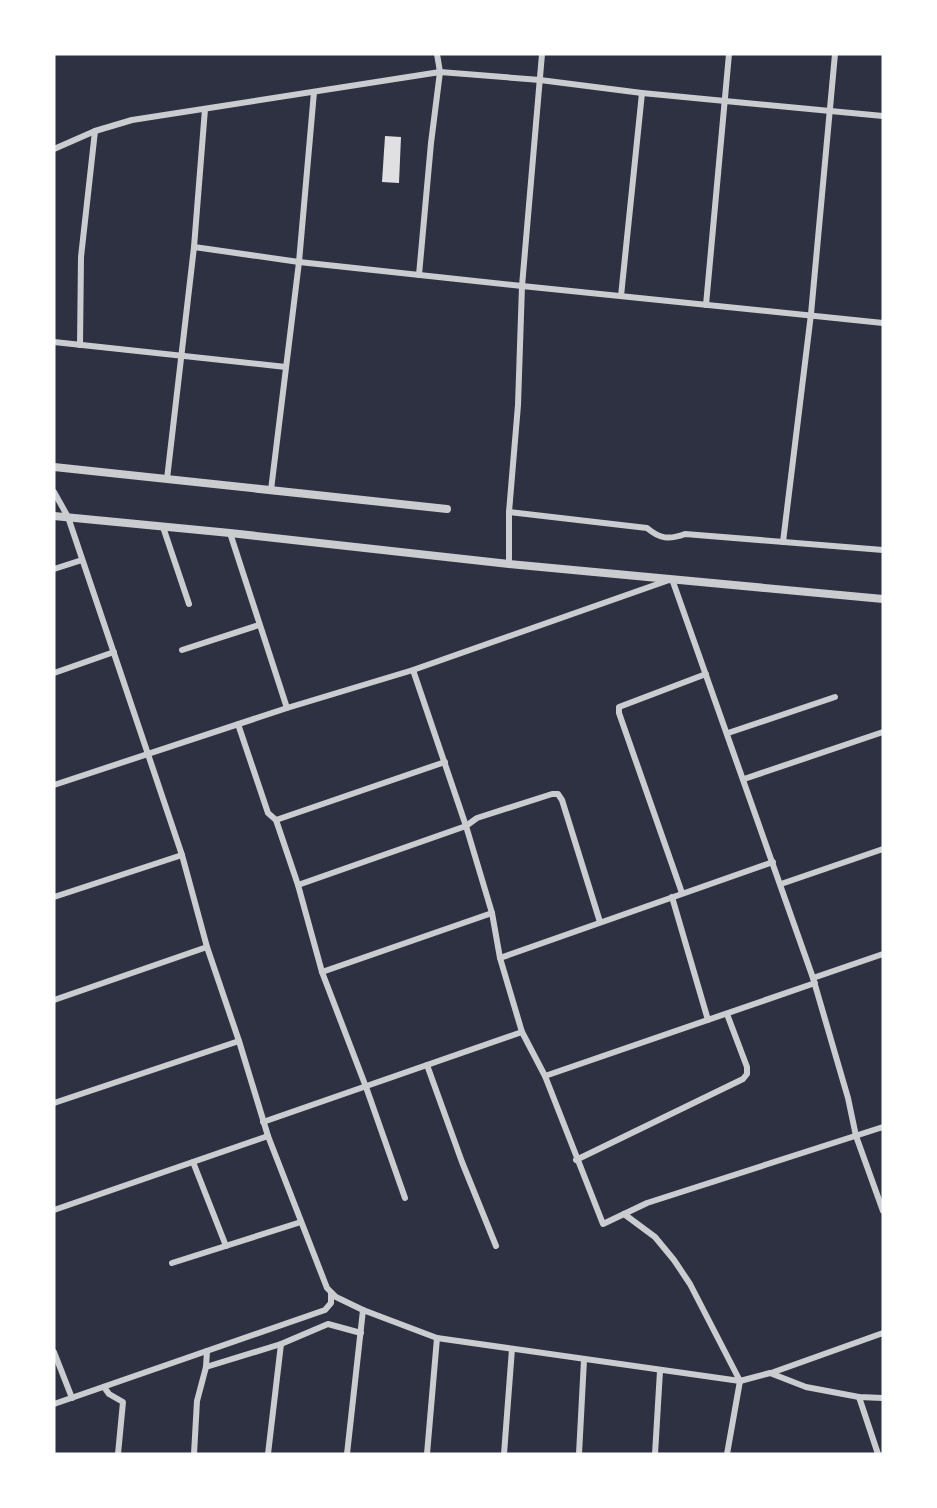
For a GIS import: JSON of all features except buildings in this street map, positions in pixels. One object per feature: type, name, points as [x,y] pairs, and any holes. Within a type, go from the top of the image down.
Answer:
[{"type":"street","points":[[419,275],[440,72],[437,54]]},
{"type":"street","points":[[508,564],[508,512],[518,405],[522,286],[542,54]]},
{"type":"street","points":[[706,305],[729,54]]},
{"type":"street","points":[[783,542],[811,314],[835,54]]},
{"type":"street","points":[[54,149],[132,120],[440,72],[540,80],[642,93],[883,116]]},
{"type":"street","points":[[271,490],[299,262],[314,92]]},
{"type":"street","points":[[621,296],[642,93]]},
{"type":"street","points":[[167,479],[194,247],[205,109]]},
{"type":"street","points":[[80,345],[81,257],[95,132]]},
{"type":"street","points":[[194,247],[299,262],[883,323]]},
{"type":"street","points":[[54,342],[286,367]]},
{"type":"street","points":[[54,466],[447,509]]},
{"type":"street","points":[[54,492],[68,517],[182,855],[207,947],[268,1137],[327,1288],[331,1293],[363,1310],[437,1338],[740,1381],[770,1373],[883,1333]]},
{"type":"street","points":[[508,512],[647,528],[666,539],[685,534],[883,550]]},
{"type":"street","points":[[54,516],[508,564],[883,599]]},
{"type":"street","points":[[163,527],[189,604]]},
{"type":"street","points":[[230,533],[287,708]]},
{"type":"street","points":[[54,569],[82,560]]},
{"type":"street","points":[[54,784],[287,708],[413,670],[672,579]]},
{"type":"street","points":[[672,579],[814,980],[848,1098],[856,1136],[883,1211]]},
{"type":"street","points":[[182,650],[259,625]]},
{"type":"street","points":[[54,673],[114,652]]},
{"type":"street","points":[[413,670],[466,826],[492,913],[500,958],[522,1032],[545,1076],[603,1224],[647,1203],[883,1127]]},
{"type":"street","points":[[682,893],[619,713],[619,707],[706,674]]},
{"type":"street","points":[[728,733],[835,697]]},
{"type":"street","points":[[238,724],[268,813],[276,820],[298,885],[322,972],[405,1198]]},
{"type":"street","points":[[744,779],[883,732]]},
{"type":"street","points":[[276,820],[445,762]]},
{"type":"street","points":[[298,885],[466,826],[477,818],[552,794],[558,795],[562,800],[600,922]]},
{"type":"street","points":[[781,884],[883,849]]},
{"type":"street","points":[[54,897],[182,855]]},
{"type":"street","points":[[500,958],[773,862]]},
{"type":"street","points":[[672,897],[708,1020]]},
{"type":"street","points":[[322,972],[492,913]]},
{"type":"street","points":[[54,1000],[207,947]]},
{"type":"street","points":[[545,1076],[727,1014],[883,954]]},
{"type":"street","points":[[576,1160],[743,1078],[747,1074],[747,1067],[727,1014]]},
{"type":"street","points":[[263,1122],[522,1032]]},
{"type":"street","points":[[54,1102],[239,1041]]},
{"type":"street","points":[[427,1065],[462,1162],[496,1246]]},
{"type":"street","points":[[54,1210],[268,1137]]},
{"type":"street","points":[[193,1162],[226,1246]]},
{"type":"street","points":[[624,1214],[655,1237],[674,1260],[690,1284],[740,1381],[727,1454]]},
{"type":"street","points":[[172,1263],[301,1222]]},
{"type":"street","points":[[54,1404],[326,1310],[331,1303],[331,1293]]},
{"type":"street","points":[[347,1454],[363,1310]]},
{"type":"street","points":[[206,1367],[281,1344],[328,1324],[361,1333]]},
{"type":"street","points":[[427,1454],[437,1338]]},
{"type":"street","points":[[268,1454],[281,1344]]},
{"type":"street","points":[[504,1454],[512,1349]]},
{"type":"street","points":[[194,1454],[197,1401],[206,1367],[207,1351]]},
{"type":"street","points":[[54,1352],[72,1398]]},
{"type":"street","points":[[579,1454],[584,1360]]},
{"type":"street","points":[[655,1454],[660,1371]]},
{"type":"street","points":[[770,1373],[806,1387],[859,1397],[883,1398]]},
{"type":"street","points":[[104,1387],[109,1394],[123,1402],[118,1454]]},
{"type":"street","points":[[859,1397],[878,1454]]}]
